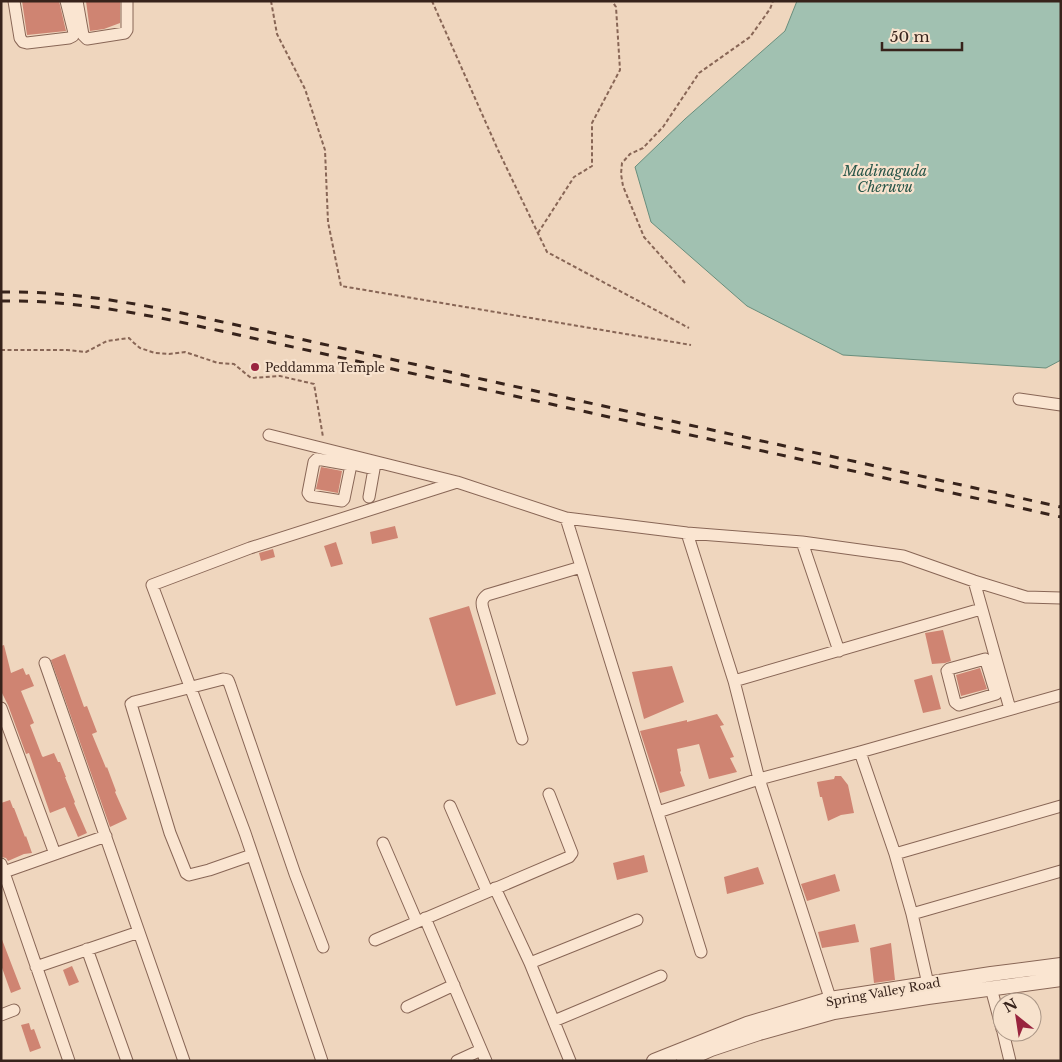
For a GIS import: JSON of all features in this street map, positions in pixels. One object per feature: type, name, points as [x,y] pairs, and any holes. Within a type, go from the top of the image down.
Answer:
[{"type":"street","points":[[14,1],[20,38],[23,42],[27,43],[73,36],[74,33],[66,1]]},
{"type":"street","points":[[77,1],[82,35],[87,39],[126,33],[127,1]]},
{"type":"street","points":[[1019,399],[1061,405]]},
{"type":"street","points":[[278,450],[275,436],[300,449],[328,453],[354,462],[457,482],[566,518],[687,533],[802,542],[903,556],[1026,597],[1061,598]]},
{"type":"street","points":[[328,453],[315,460],[308,492],[310,496],[342,502],[354,462]]},
{"type":"street","points":[[369,497],[375,465]]},
{"type":"street","points":[[322,1061],[252,855],[152,585],[250,548],[457,482]]},
{"type":"street","points":[[566,518],[701,952]]},
{"type":"street","points":[[687,533],[734,681],[759,779],[832,1006]]},
{"type":"street","points":[[802,542],[840,651]]},
{"type":"street","points":[[522,739],[482,603],[483,599],[487,595],[581,567]]},
{"type":"street","points":[[974,581],[993,667],[1006,710]]},
{"type":"street","points":[[734,681],[981,609]]},
{"type":"street","points":[[996,694],[958,705],[955,702],[946,672],[949,669],[986,660],[993,667],[996,694],[1006,710]]},
{"type":"street","points":[[45,663],[184,1061]]},
{"type":"street","points":[[252,855],[209,870],[190,875],[186,873],[170,833],[131,704],[190,687],[223,679],[228,680],[295,874],[323,947]]},
{"type":"street","points":[[658,812],[759,779],[1061,695]]},
{"type":"street","points":[[1,708],[55,854]]},
{"type":"street","points":[[860,752],[896,854],[928,984]]},
{"type":"street","points":[[375,940],[572,853],[548,794]]},
{"type":"street","points":[[450,806],[530,964],[570,1061]]},
{"type":"street","points":[[896,854],[1061,806]]},
{"type":"street","points":[[69,1061],[3,868],[55,854],[106,836]]},
{"type":"street","points":[[383,842],[454,985],[484,1055],[457,1061]]},
{"type":"street","points":[[912,914],[1061,871]]},
{"type":"street","points":[[530,964],[637,920]]},
{"type":"street","points":[[36,967],[139,932]]},
{"type":"street","points":[[87,949],[127,1061]]},
{"type":"street","name":"Spring Valley Road","points":[[654,1061],[747,1024],[928,984],[1061,965]]},
{"type":"street","points":[[554,1021],[661,976]]},
{"type":"street","name":"Spring Valley Road","points":[[684,1061],[711,1049],[832,1006],[928,997],[1061,979]]},
{"type":"street","points":[[407,1007],[454,985]]},
{"type":"street","points":[[991,988],[992,992]]},
{"type":"street","points":[[1,1015],[14,1010]]},
{"type":"street","points":[[1005,1042],[1010,1061]]},
{"type":"path","points":[[271,1],[277,34],[305,89],[325,150],[328,222],[341,286],[691,345]]},
{"type":"path","points":[[432,1],[498,150],[547,252],[689,328]]},
{"type":"path","points":[[538,233],[574,177],[592,166],[592,123],[620,70],[616,7],[612,1]]},
{"type":"path","points":[[685,283],[644,238],[623,186],[620,174],[622,163],[630,154],[643,148],[663,127],[700,73],[750,37],[770,9],[773,1]]},
{"type":"path","points":[[1,350],[67,350],[86,352],[107,340],[129,338],[140,348],[155,353],[185,352],[218,363],[234,364],[251,378],[280,376],[314,384],[328,453]]},
{"type":"water","name":"Madinaguda Cheruvu","points":[[797,1],[1061,1],[1061,360],[1046,368],[843,355],[747,306],[651,222],[635,167],[685,119],[785,31]]},
{"type":"building","points":[[22,1],[59,1],[66,31],[27,35]]},
{"type":"building","points":[[86,1],[120,1],[120,23],[104,29],[90,31]]},
{"type":"building","points":[[321,467],[342,471],[338,493],[316,489]]},
{"type":"building","points":[[395,526],[398,538],[372,544],[370,532]]},
{"type":"building","points":[[336,542],[343,564],[331,567],[324,546]]},
{"type":"building","points":[[273,549],[275,557],[261,561],[259,553]]},
{"type":"building","points":[[469,606],[496,694],[456,706],[429,618]]},
{"type":"building","points":[[943,630],[951,661],[932,664],[925,633]]},
{"type":"building","points":[[4,645],[11,673],[23,668],[26,675],[29,674],[34,686],[21,691],[34,723],[30,725],[42,756],[54,753],[58,762],[60,762],[87,833],[78,837],[65,807],[50,813],[29,753],[26,754],[1,691],[1,646]]},
{"type":"building","points":[[65,654],[84,707],[87,706],[97,732],[92,734],[127,819],[110,827],[51,660]]},
{"type":"building","points":[[672,666],[684,702],[644,719],[632,672]]},
{"type":"building","points":[[980,668],[987,689],[961,696],[956,675]]},
{"type":"building","points":[[932,675],[941,709],[923,713],[914,680]]},
{"type":"building","points":[[717,714],[724,725],[720,726],[734,757],[730,758],[737,772],[709,779],[699,744],[677,749],[680,772],[685,786],[660,793],[640,731]]},
{"type":"building","points":[[835,776],[841,776],[848,785],[854,813],[841,815],[828,821],[817,782],[834,779]]},
{"type":"building","points":[[10,800],[32,853],[24,854],[8,861],[6,858],[1,857],[1,803]]},
{"type":"building","points":[[644,855],[648,872],[617,880],[613,863]]},
{"type":"building","points":[[758,867],[764,884],[727,894],[724,877]]},
{"type":"building","points":[[835,874],[840,891],[807,901],[801,884]]},
{"type":"building","points":[[855,924],[859,942],[822,948],[818,932]]},
{"type":"building","points":[[1,937],[21,989],[11,993],[1,965]]},
{"type":"building","points":[[891,943],[895,980],[874,983],[870,948]]},
{"type":"building","points":[[72,966],[79,982],[69,986],[63,970]]},
{"type":"building","points":[[29,1023],[31,1030],[34,1029],[41,1048],[30,1052],[21,1025]]},
{"type":"railway","points":[[1,292],[87,297],[173,311],[1061,507]]},
{"type":"railway","points":[[1,301],[87,306],[171,320],[1061,517]]},
{"type":"place","name":"Peddamma Temple","points":[[255,367]]}]
